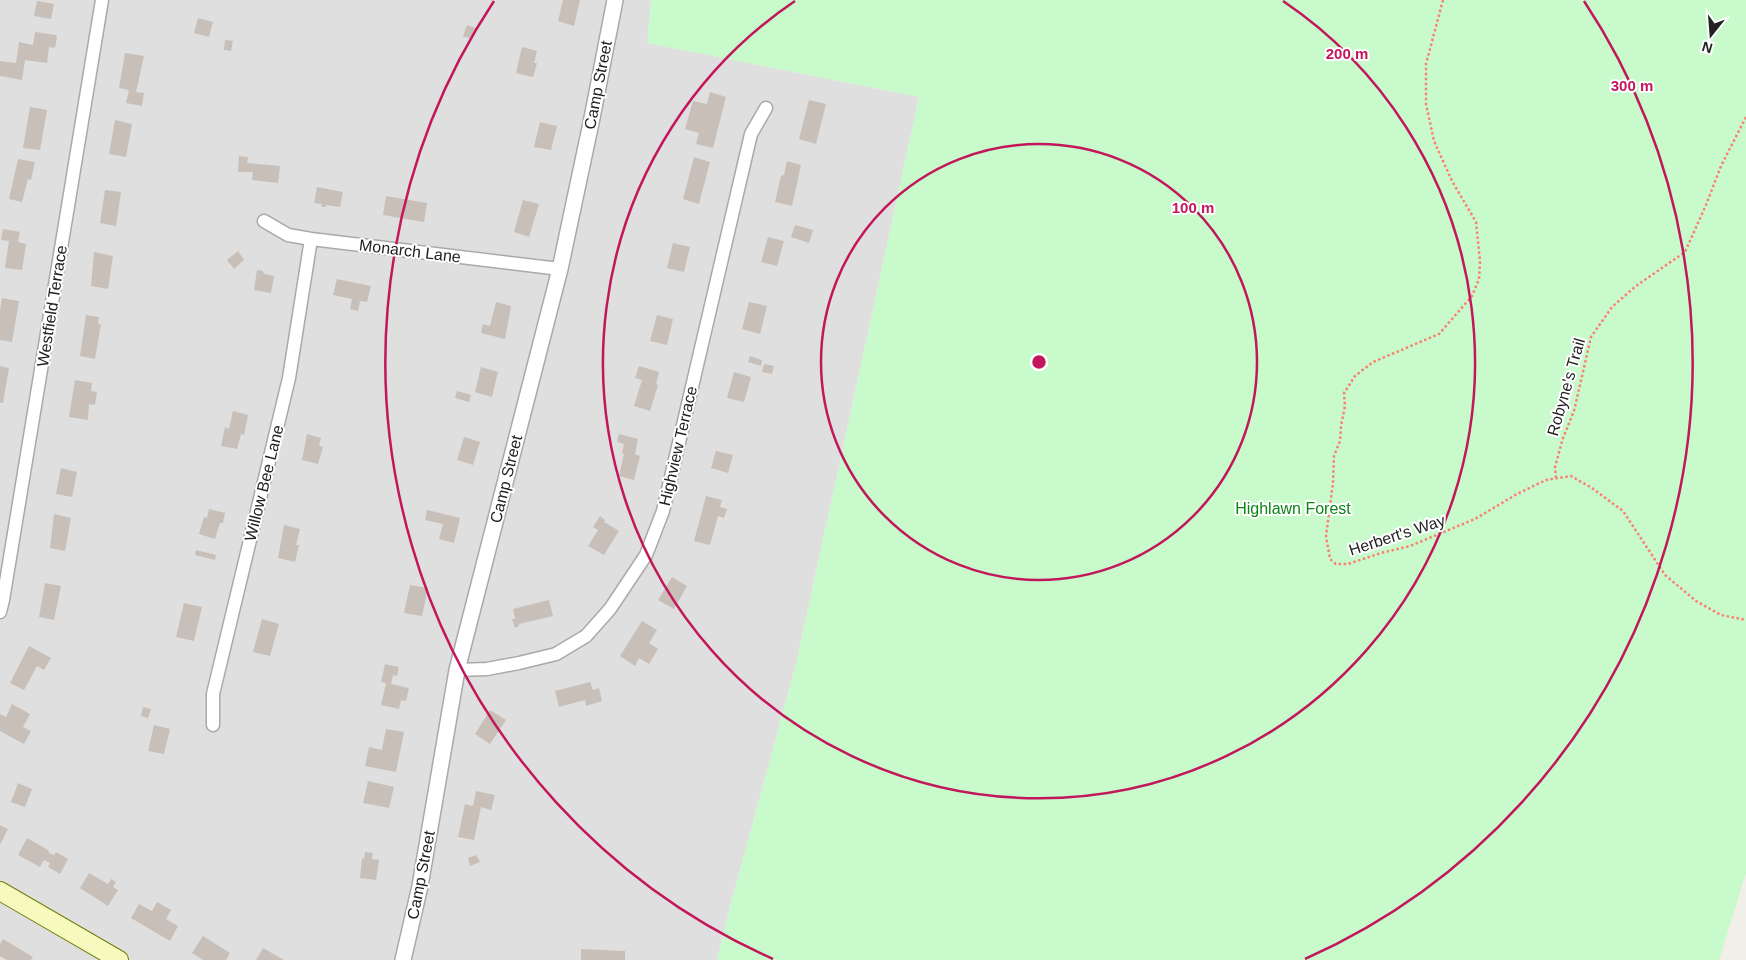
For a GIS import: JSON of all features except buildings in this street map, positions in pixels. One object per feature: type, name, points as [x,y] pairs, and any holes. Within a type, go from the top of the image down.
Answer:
[{"type":"main road","points":[[0,891],[119,960]]},
{"type":"street","name":"Westfield Terrace","points":[[0,612],[102,0]]},
{"type":"street","name":"Camp Street","points":[[403,960],[420,886],[457,670],[560,269],[591,123],[614,0]]},
{"type":"street","name":"Highview Terrace","points":[[457,670],[495,668],[556,654],[586,636],[610,609],[646,556],[663,511],[751,134],[766,108]]},
{"type":"street","name":"Monarch Lane","points":[[264,221],[288,235],[311,240],[560,269]]},
{"type":"street","name":"Willow Bee Lane","points":[[213,725],[213,694],[289,378],[311,240]]},
{"type":"path","name":"Herbert's Way","points":[[1443,0],[1426,64],[1426,104],[1434,140],[1452,181],[1476,222],[1480,262],[1479,279],[1472,296],[1439,334],[1374,362],[1355,376],[1344,393],[1345,406],[1340,426],[1340,441],[1334,456],[1333,483],[1326,536],[1330,559],[1336,564],[1348,564],[1410,546],[1475,519],[1517,494],[1546,480],[1572,476],[1623,511],[1665,575],[1696,601],[1721,615],[1746,620]]},
{"type":"path","name":"Robyne's Trail","points":[[1556,478],[1555,467],[1563,438],[1574,411],[1591,337],[1612,307],[1636,286],[1685,252],[1706,206],[1721,166],[1746,117]]},
{"type":"shaded area","points":[[0,0],[651,0],[648,43],[919,97],[796,664],[717,960],[0,960]]},
{"type":"green space","name":"Highlawn Forest","points":[[651,0],[1746,0],[1746,873],[1719,960],[717,960],[796,664],[919,97],[647,43]]}]
